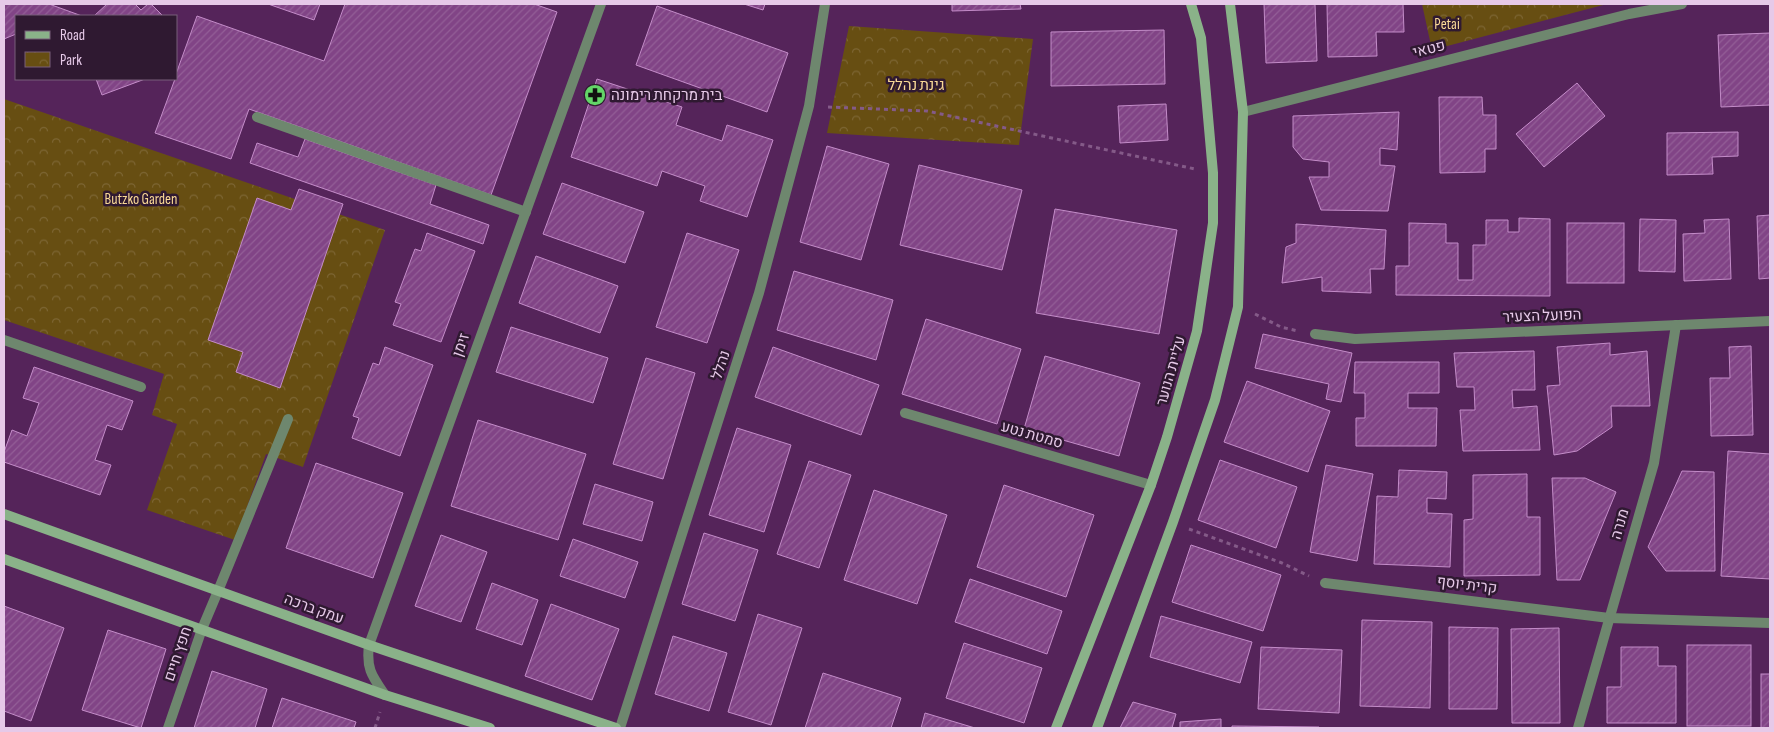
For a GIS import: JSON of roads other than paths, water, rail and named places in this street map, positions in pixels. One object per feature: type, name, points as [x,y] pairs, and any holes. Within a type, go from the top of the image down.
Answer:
[{"type":"street","name":"זימן","points":[[385,695],[371,674],[367,660],[369,645],[601,4]]},
{"type":"street","name":"נהלל","points":[[620,728],[759,293],[810,106],[825,4]]},
{"type":"street","name":"עליית הנוער","points":[[1056,728],[1151,485],[1198,331],[1212,223],[1213,173],[1201,38],[1192,4]]},
{"type":"street","points":[[1096,728],[1215,400],[1238,307],[1243,112],[1230,4]]},
{"type":"street","name":"פטאי","points":[[1243,112],[1630,14],[1682,4]]},
{"type":"street","points":[[257,116],[526,212]]},
{"type":"street","name":"הפועל הצעיר","points":[[1316,334],[1355,339],[1770,321]]},
{"type":"street","name":"מנרה","points":[[1578,728],[1654,462],[1676,325]]},
{"type":"street","points":[[4,340],[141,387]]},
{"type":"street","name":"סמטת נטע","points":[[905,413],[1151,485]]},
{"type":"street","name":"חפץ חיים","points":[[168,728],[202,630],[288,419]]},
{"type":"street","name":"עמק ברכה","points":[[4,514],[369,645],[616,728]]},
{"type":"street","points":[[4,558],[385,695],[490,728]]},
{"type":"street","name":"קרית יוסף","points":[[1325,583],[1609,618],[1770,623]]},
{"type":"place","name":"בית מרקחת רימונה","points":[[595,95]]},
{"type":"park label","name":"Petai","points":[[1447,24]]},
{"type":"park label","name":"גינת נהלל","points":[[916,85]]},
{"type":"park label","name":"Butzko Garden","points":[[141,199]]}]
